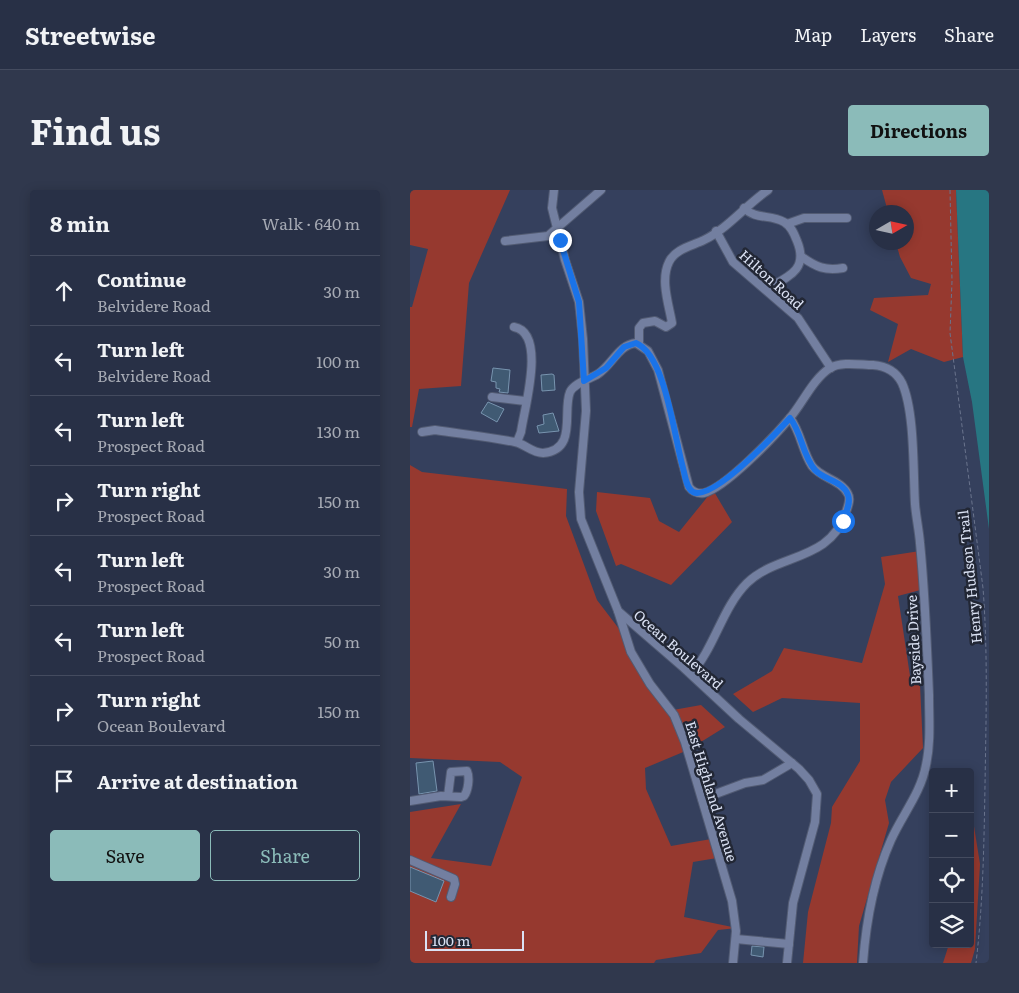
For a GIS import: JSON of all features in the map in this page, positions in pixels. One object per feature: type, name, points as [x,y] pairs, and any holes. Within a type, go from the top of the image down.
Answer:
[{"type":"street","points":[[554,190],[552,208],[557,228]]},
{"type":"street","points":[[505,241],[548,236],[601,190]]},
{"type":"street","points":[[639,344],[639,328],[643,323],[655,321],[666,327],[672,323],[666,278],[669,261],[682,250],[705,240],[768,190]]},
{"type":"street","points":[[744,208],[753,215],[782,221],[787,224],[795,236],[802,257],[816,267],[829,270],[843,268]]},
{"type":"street","points":[[787,224],[804,218],[847,218]]},
{"type":"street","name":"Ocean Boulevard","points":[[557,228],[579,302],[585,428],[579,492],[581,519],[590,546],[618,611],[691,674],[739,719],[792,763],[812,784],[818,802],[815,822],[793,903],[787,963]]},
{"type":"street","name":"Hilton Road","points":[[716,231],[732,262],[798,318],[831,368]]},
{"type":"street","points":[[766,289],[788,277],[798,268],[802,257]]},
{"type":"street","points":[[514,328],[519,328],[527,335],[532,347],[521,432],[517,442]]},
{"type":"street","points":[[422,432],[435,430],[517,442],[531,450],[543,453],[560,444],[568,429],[570,391],[606,368],[624,347],[631,344],[639,344],[648,351],[658,370],[688,487],[695,493],[707,492],[732,475],[790,418],[810,389],[831,368]]},
{"type":"street","name":"Bayside Drive","points":[[831,368],[840,365],[877,366],[891,370],[902,383],[912,434],[915,506],[920,543],[929,667],[930,730],[926,766],[914,797],[890,842],[881,868],[871,907],[863,963]]},
{"type":"street","points":[[492,397],[525,401]]},
{"type":"street","points":[[691,674],[712,644],[734,600],[747,583],[767,570],[820,547],[830,538],[846,515],[849,498],[847,492],[819,473],[812,465],[798,430],[790,418]]},
{"type":"street","name":"East Highland Avenue","points":[[618,611],[623,631],[639,666],[669,707],[680,726],[732,901],[736,938],[733,963]]},
{"type":"street","points":[[702,799],[745,783],[763,780],[792,763]]},
{"type":"street","points":[[410,801],[448,796]]},
{"type":"street","points":[[410,860],[454,879],[455,884],[451,898]]},
{"type":"street","points":[[736,938],[789,944]]},
{"type":"path","name":"Henry Hudson Trail","points":[[950,190],[952,280],[950,333],[983,588],[986,633],[984,827],[981,925],[976,963]]},
{"type":"shaded area","points":[[410,190],[510,190],[469,283],[461,386],[419,389],[412,427],[410,427],[410,307],[412,307],[428,249],[410,245]]},
{"type":"shaded area","points":[[882,190],[956,190],[963,357],[944,362],[911,349],[888,362],[898,324],[870,310],[874,298],[928,295],[931,284],[911,278],[898,250],[914,250],[914,205],[886,205]]},
{"type":"shaded area","points":[[956,190],[989,190],[989,529],[972,402],[963,357]]},
{"type":"shaded area","points":[[410,465],[422,472],[567,489],[566,516],[597,600],[626,638],[637,665],[673,710],[701,705],[725,727],[688,750],[645,768],[646,789],[671,846],[717,838],[723,857],[693,862],[684,917],[737,928],[718,930],[701,953],[656,960],[654,963],[410,963],[410,812],[461,804],[431,858],[491,866],[522,777],[500,762],[410,758]]},
{"type":"shaded area","points":[[713,490],[732,522],[671,585],[621,564],[616,566],[596,511],[597,492],[650,498],[659,521],[679,532]]},
{"type":"shaded area","points":[[920,551],[924,589],[898,596],[910,676],[920,685],[923,748],[891,782],[885,800],[889,823],[859,926],[857,963],[803,963],[808,912],[831,823],[832,807],[860,761],[860,703],[782,698],[753,712],[733,694],[772,671],[784,648],[862,663],[885,584],[881,557]]},
{"type":"shaded area","points":[[974,826],[980,864],[975,949],[971,963],[943,963],[948,948],[974,948]]},
{"type":"building","points":[[493,368],[510,370],[508,393],[499,392],[500,389],[496,388],[496,382],[491,381]]},
{"type":"building","points":[[541,375],[554,375],[555,390],[542,391]]},
{"type":"building","points":[[488,402],[504,409],[497,422],[481,413]]},
{"type":"building","points":[[553,413],[559,431],[539,433],[537,426],[544,424],[543,415]]},
{"type":"building","points":[[433,761],[437,791],[419,794],[416,763]]},
{"type":"building","points":[[410,867],[444,881],[436,902],[410,891]]},
{"type":"building","points":[[752,946],[764,947],[763,957],[751,955]]},
{"type":"route","points":[[560,240],[579,302],[583,339],[584,381],[606,368],[624,347],[636,343],[648,351],[653,358],[662,382],[688,487],[692,491],[695,493],[707,492],[732,475],[790,418],[798,430],[812,465],[819,473],[839,484],[847,492],[849,504],[843,521]]}]
